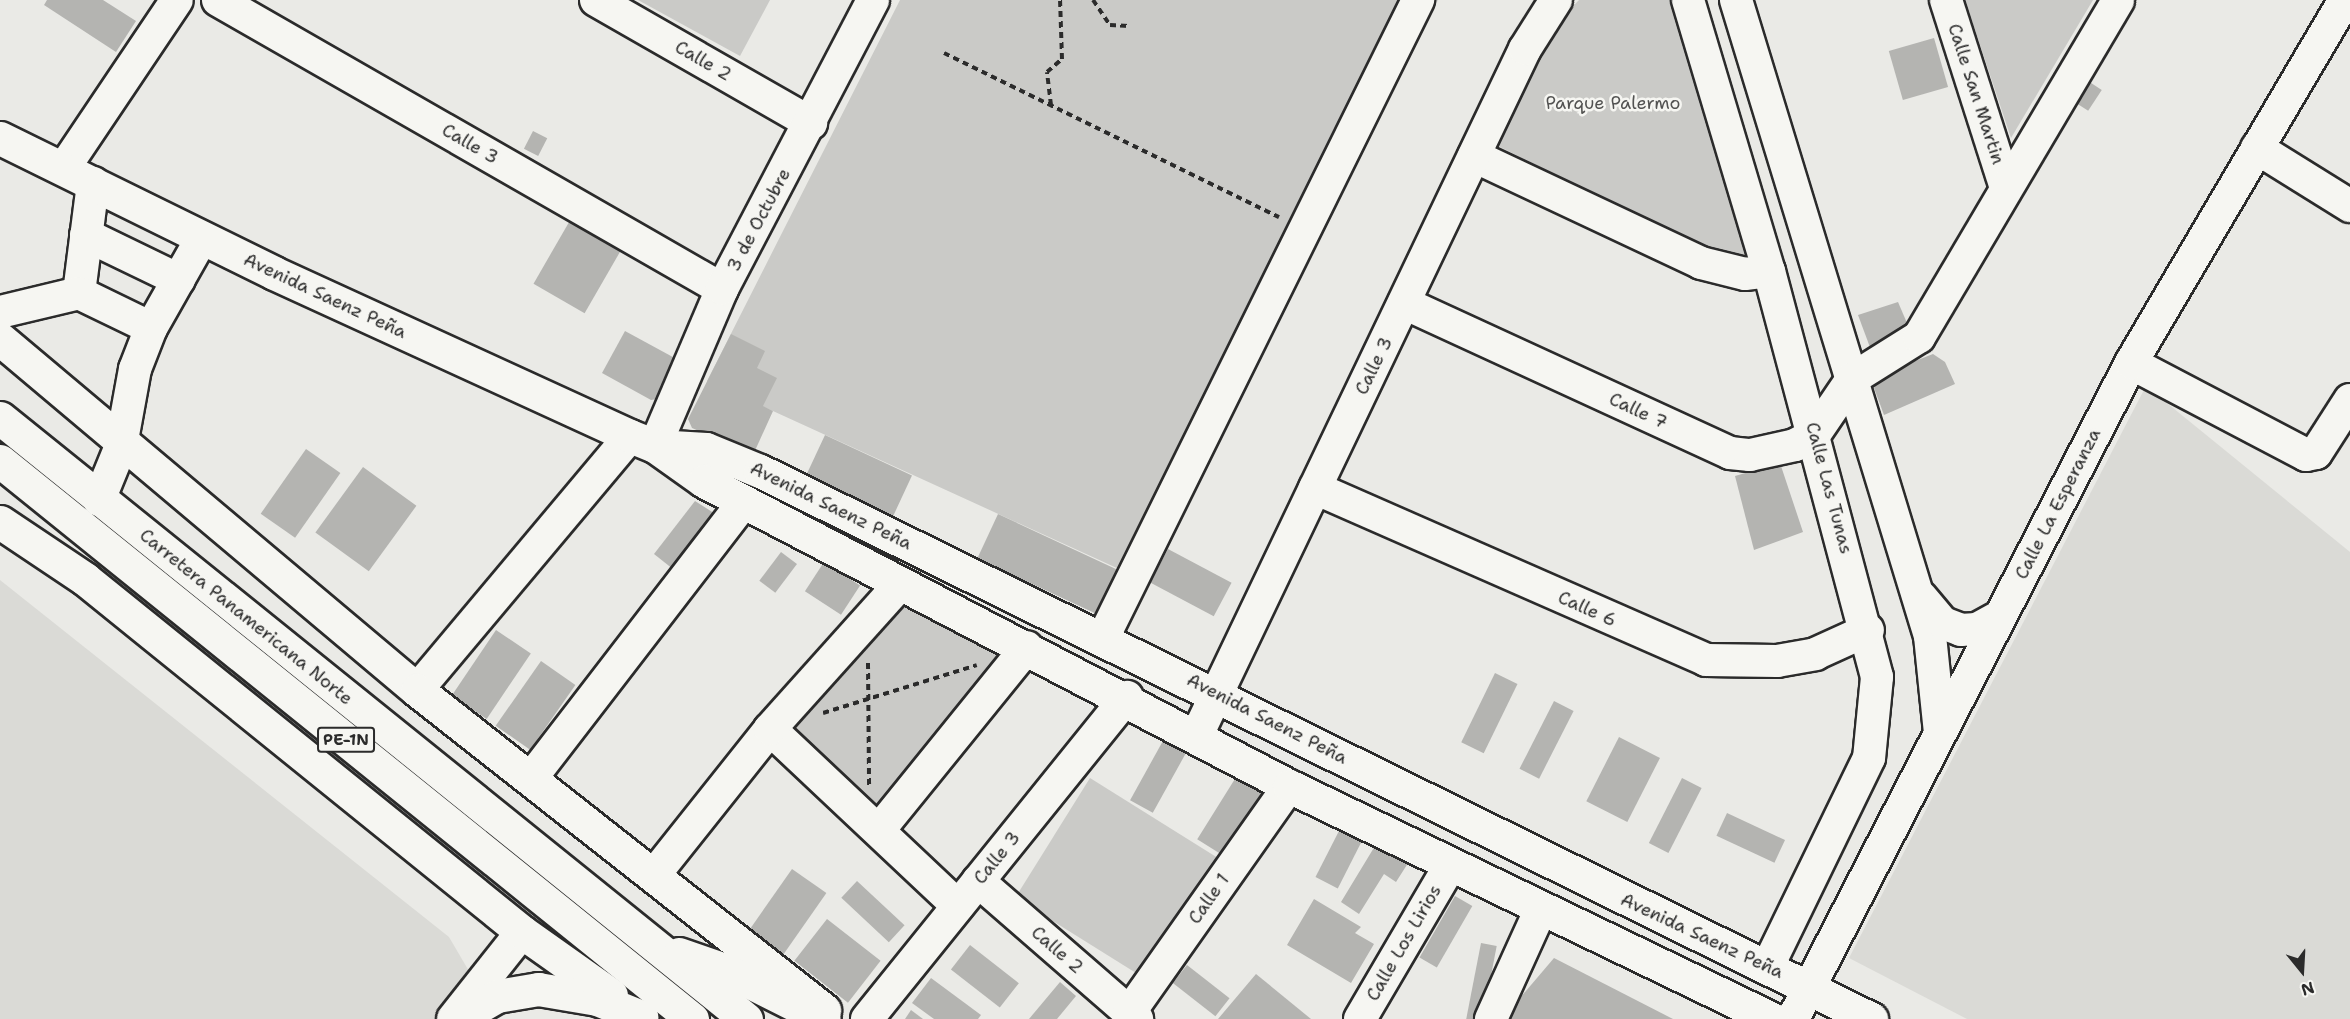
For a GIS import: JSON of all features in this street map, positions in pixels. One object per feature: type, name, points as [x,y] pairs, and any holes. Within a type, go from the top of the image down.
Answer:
[{"type":"main road","name":"Avenida Saenz Peña","points":[[0,138],[202,238],[642,441],[744,502],[900,584],[1127,697],[1289,786],[1449,867],[1772,1019]]},
{"type":"main road","points":[[0,339],[121,446],[417,690],[532,777],[835,1019]]},
{"type":"main road","name":"Carretera Panamericana Norte","points":[[0,418],[746,1019]]},
{"type":"main road","name":"Avenida Saenz Peña","points":[[642,441],[706,449],[760,471],[1218,693],[1563,870],[1768,966],[1862,1017]]},
{"type":"main road","name":"Carretera Panamericana Norte","points":[[0,461],[692,1019]]},
{"type":"main road","points":[[0,522],[85,579],[522,932],[642,1018]]},
{"type":"main road","points":[[1541,909],[1563,870]]},
{"type":"main road","points":[[654,945],[728,971],[824,1019]]},
{"type":"main road","points":[[455,1019],[497,996],[538,989],[588,996],[642,1018]]},
{"type":"street","points":[[64,168],[177,0]]},
{"type":"street","name":"Calle 3","points":[[218,0],[722,289]]},
{"type":"street","name":"Calle 2","points":[[596,0],[811,123]]},
{"type":"street","name":"3 de Octubre","points":[[417,690],[642,441],[811,123],[873,0]]},
{"type":"street","points":[[1103,638],[1418,0]]},
{"type":"street","name":"Calle 3","points":[[1197,735],[1525,49],[1556,0]]},
{"type":"street","name":"Calle Las Tunas","points":[[1688,0],[1769,271],[1868,630],[1877,677],[1876,721],[1852,799],[1768,966]]},
{"type":"street","points":[[1736,0],[1914,588],[1937,674],[1941,736]]},
{"type":"street","name":"Calle San Martin","points":[[1946,0],[2006,188]]},
{"type":"street","points":[[1814,435],[1852,379],[1920,337],[2118,0]]},
{"type":"street","name":"Calle La Esperanza","points":[[1793,1019],[1941,736],[1999,617],[2131,363],[2345,0]]},
{"type":"street","points":[[2257,148],[2350,206]]},
{"type":"street","points":[[1474,156],[1701,263],[1745,274],[1769,271]]},
{"type":"street","points":[[79,293],[93,183]]},
{"type":"street","points":[[86,235],[178,280]]},
{"type":"street","points":[[99,500],[121,446],[135,369],[151,328],[202,238]]},
{"type":"street","points":[[0,312],[79,293],[151,328]]},
{"type":"street","name":"Calle 7","points":[[1404,303],[1730,453],[1772,453],[1814,435]]},
{"type":"street","points":[[2131,363],[2306,455],[2316,453],[2350,400]]},
{"type":"street","name":"Calle 6","points":[[1315,488],[1707,660],[1744,664],[1796,658],[1868,630]]},
{"type":"street","points":[[532,777],[744,502]]},
{"type":"street","points":[[654,874],[771,729],[900,584]]},
{"type":"street","points":[[1914,588],[1943,623],[1961,630],[1977,629],[1999,617]]},
{"type":"street","points":[[874,826],[1020,643]]},
{"type":"street","name":"Calle 3","points":[[867,1019],[1127,697]]},
{"type":"street","points":[[771,729],[958,906]]},
{"type":"street","name":"Calle 1","points":[[1133,1016],[1289,786]]},
{"type":"street","points":[[1852,799],[1897,820]]},
{"type":"street","name":"Calle Los Lirios","points":[[1360,1019],[1449,867]]},
{"type":"street","name":"Calle 2","points":[[978,881],[1133,1016]]},
{"type":"street","points":[[1491,1019],[1541,909]]},
{"type":"street","points":[[455,1019],[522,932]]},
{"type":"path","points":[[1051,105],[1047,72],[1062,59],[1060,0]]},
{"type":"path","points":[[1093,0],[1110,25],[1130,26]]},
{"type":"path","points":[[944,53],[1304,229]]},
{"type":"path","points":[[867,621],[874,826]]},
{"type":"path","points":[[814,716],[996,659],[1020,643]]},
{"type":"shaded area","points":[[2146,386],[2350,552],[2350,1019],[1967,1019],[1849,958]]},
{"type":"shaded area","points":[[0,580],[449,937],[497,1019],[0,1019]]},
{"type":"green space","points":[[638,0],[770,0],[740,56]]},
{"type":"green space","points":[[900,0],[1438,0],[1125,626],[1098,614],[1119,569],[707,381]]},
{"type":"green space","name":"Parque Palermo","points":[[1579,0],[1675,0],[1752,257],[1728,261],[1492,143],[1548,32]]},
{"type":"green space","points":[[1965,0],[2093,0],[2011,138]]},
{"type":"green space","points":[[907,572],[1035,638],[875,839],[769,743]]},
{"type":"green space","points":[[1090,778],[1223,861],[1148,981],[1015,898]]},
{"type":"building","points":[[47,0],[103,0],[136,21],[116,52],[44,5]]},
{"type":"building","points":[[1934,38],[1948,87],[1903,100],[1889,51]]},
{"type":"building","points":[[2085,79],[2102,90],[2088,111],[2071,100]]},
{"type":"building","points":[[533,131],[547,138],[538,156],[524,149]]},
{"type":"building","points":[[572,217],[623,246],[585,313],[534,284]]},
{"type":"building","points":[[1898,302],[1907,323],[1871,350],[1858,315]]},
{"type":"building","points":[[625,331],[682,362],[662,398],[651,400],[602,373]]},
{"type":"building","points":[[731,334],[765,351],[757,368],[777,378],[763,406],[773,411],[753,455],[692,428],[688,419]]},
{"type":"building","points":[[1933,354],[1945,362],[1955,384],[1884,415],[1874,388],[1882,374]]},
{"type":"building","points":[[825,435],[912,476],[891,521],[804,480]]},
{"type":"building","points":[[306,449],[340,473],[295,538],[261,514]]},
{"type":"building","points":[[1780,463],[1803,532],[1754,550],[1735,476]]},
{"type":"building","points":[[363,467],[416,506],[369,571],[315,533]]},
{"type":"building","points":[[695,501],[717,515],[683,577],[654,554]]},
{"type":"building","points":[[998,514],[1119,570],[1098,615],[977,558]]},
{"type":"building","points":[[1168,549],[1232,583],[1214,616],[1150,583]]},
{"type":"building","points":[[781,552],[797,564],[775,593],[759,581]]},
{"type":"building","points":[[824,562],[860,585],[841,615],[805,591]]},
{"type":"building","points":[[496,630],[531,653],[487,719],[452,695]]},
{"type":"building","points":[[541,661],[575,685],[530,750],[496,726]]},
{"type":"building","points":[[1495,673],[1517,684],[1484,753],[1461,742]]},
{"type":"building","points":[[1554,701],[1574,711],[1539,779],[1519,769]]},
{"type":"building","points":[[1619,737],[1660,758],[1627,822],[1586,801]]},
{"type":"building","points":[[1164,739],[1187,752],[1153,813],[1130,800]]},
{"type":"building","points":[[1238,774],[1264,790],[1223,856],[1197,839]]},
{"type":"building","points":[[1682,778],[1702,788],[1668,853],[1649,843]]},
{"type":"building","points":[[1727,813],[1785,840],[1774,863],[1716,836]]},
{"type":"building","points":[[1340,829],[1362,840],[1338,888],[1315,877]]},
{"type":"building","points":[[1378,841],[1410,860],[1396,882],[1384,874],[1359,914],[1341,902]]},
{"type":"building","points":[[792,869],[826,893],[781,958],[747,934]]},
{"type":"building","points":[[857,881],[905,925],[889,942],[841,898]]},
{"type":"building","points":[[1455,896],[1472,906],[1437,967],[1420,957]]},
{"type":"building","points":[[1314,899],[1361,927],[1355,933],[1374,944],[1351,983],[1287,945]]},
{"type":"building","points":[[827,919],[881,961],[848,1003],[794,961]]},
{"type":"building","points":[[1481,943],[1497,946],[1483,1019],[1466,1019]]},
{"type":"building","points":[[970,945],[1019,983],[1000,1008],[951,969]]},
{"type":"building","points":[[1554,958],[1673,1019],[1502,1019]]},
{"type":"building","points":[[1187,965],[1230,998],[1215,1016],[1173,983]]},
{"type":"building","points":[[1256,974],[1311,1019],[1218,1019]]},
{"type":"building","points":[[931,978],[981,1015],[978,1019],[934,1019],[912,1003]]},
{"type":"building","points":[[1060,982],[1076,996],[1057,1019],[1029,1019]]},
{"type":"building","points":[[911,1010],[923,1019],[905,1019]]}]
